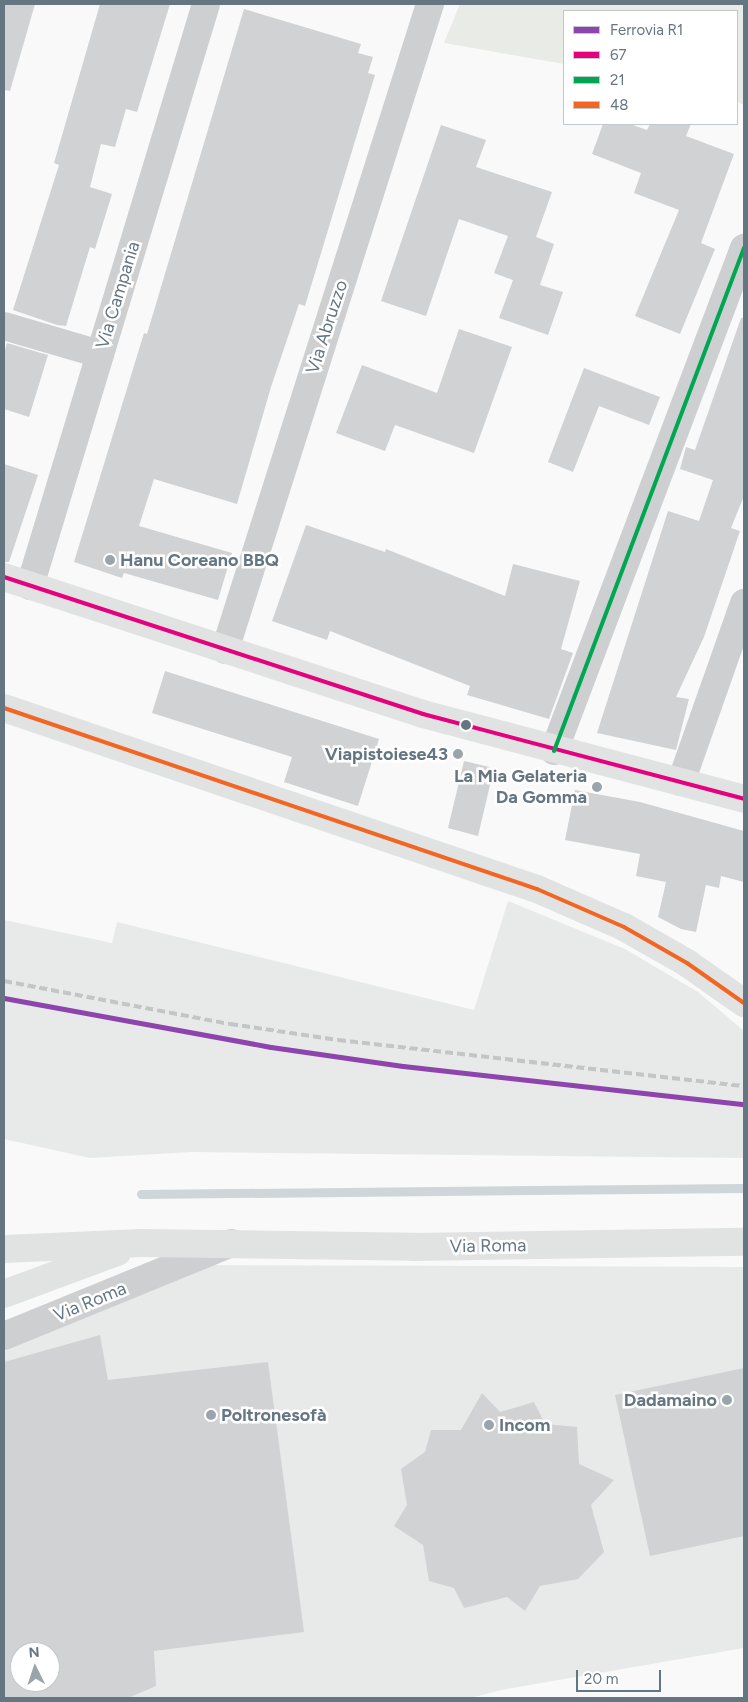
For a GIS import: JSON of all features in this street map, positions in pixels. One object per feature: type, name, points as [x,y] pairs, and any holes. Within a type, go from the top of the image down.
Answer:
[{"type":"main road","points":[[4,578],[423,714],[554,751],[744,799]]},
{"type":"main road","points":[[4,708],[537,889],[624,927],[687,963],[744,1003]]},
{"type":"main road","name":"Via Roma","points":[[4,1249],[142,1243],[414,1247],[744,1242]]},
{"type":"main road","points":[[4,1294],[142,1243]]},
{"type":"street","name":"Via Campania","points":[[30,586],[206,4]]},
{"type":"street","name":"Via Abruzzo","points":[[225,650],[430,4]]},
{"type":"street","points":[[554,751],[744,248]]},
{"type":"street","points":[[4,326],[100,354]]},
{"type":"street","points":[[681,782],[744,604]]},
{"type":"street","name":"Via Roma","points":[[4,1336],[232,1243]]},
{"type":"shaded area","points":[[460,4],[744,4],[744,105],[738,102],[738,10],[563,10],[563,64],[444,43]]},
{"type":"shaded area","points":[[508,901],[625,949],[698,992],[744,1031],[744,1158],[191,1152],[90,1158],[4,1139],[4,920],[112,943],[117,922],[474,1010]]},
{"type":"shaded area","points":[[213,1265],[744,1267],[744,1648],[501,1690],[471,1698],[4,1698],[4,1344]]},
{"type":"building","points":[[4,4],[35,4],[10,91],[4,90]]},
{"type":"building","points":[[100,4],[170,4],[137,112],[126,109],[115,147],[101,144],[90,187],[112,194],[95,249],[90,247],[66,326],[57,325],[13,310],[59,165],[54,163]]},
{"type":"building","points":[[244,9],[361,44],[358,53],[373,57],[368,73],[375,75],[305,306],[299,304],[271,387],[237,504],[154,479],[139,526],[232,553],[218,600],[124,573],[122,578],[74,562],[144,333],[147,334]]},
{"type":"building","points":[[441,125],[486,140],[476,167],[552,192],[536,237],[554,244],[540,285],[563,292],[548,335],[499,318],[513,280],[494,273],[508,236],[459,219],[426,316],[381,301]]},
{"type":"building","points":[[603,125],[633,125],[647,130],[650,125],[691,125],[686,136],[734,154],[701,243],[715,249],[680,334],[635,316],[679,210],[634,193],[641,173],[592,154]]},
{"type":"building","points":[[741,318],[744,318],[744,496],[731,528],[740,531],[704,637],[676,697],[689,699],[676,750],[597,733],[668,511],[699,521],[713,480],[680,469],[686,447],[695,450]]},
{"type":"building","points":[[459,329],[512,347],[474,453],[395,425],[385,451],[336,433],[362,365],[437,393]]},
{"type":"building","points":[[7,343],[48,355],[29,417],[4,409],[4,354]]},
{"type":"building","points":[[584,368],[660,397],[649,425],[599,406],[573,472],[548,462]]},
{"type":"building","points":[[4,464],[38,475],[9,562],[4,562]]},
{"type":"building","points":[[306,525],[385,552],[386,549],[505,596],[513,564],[580,581],[561,649],[573,653],[549,719],[467,695],[470,686],[330,631],[327,640],[272,621]]},
{"type":"building","points":[[165,671],[379,739],[358,806],[284,782],[292,757],[152,713]]},
{"type":"building","points":[[464,761],[494,768],[478,836],[448,828]]},
{"type":"building","points":[[575,790],[640,802],[744,831],[744,882],[721,876],[719,888],[706,885],[696,932],[681,929],[658,917],[666,882],[636,876],[640,854],[565,840]]},
{"type":"building","points":[[100,1335],[108,1380],[268,1362],[304,1632],[154,1651],[156,1686],[128,1698],[4,1698],[4,1362]]},
{"type":"building","points":[[744,1368],[744,1536],[650,1556],[615,1395]]},
{"type":"building","points":[[482,1393],[500,1412],[534,1402],[545,1424],[577,1427],[579,1464],[614,1480],[591,1505],[604,1552],[578,1579],[540,1586],[525,1611],[507,1597],[464,1608],[454,1588],[429,1581],[423,1545],[394,1526],[407,1505],[401,1469],[425,1452],[431,1430],[461,1430]]},
{"type":"waterway","points":[[141,1194],[744,1188]]},
{"type":"railway","points":[[4,981],[230,1024],[338,1040],[744,1086]]},
{"type":"rail line","name":"R1","points":[[4,998],[271,1047],[403,1066],[744,1104]]},
{"type":"transit line","name":"21","points":[[554,751],[744,248]]},
{"type":"transit line","name":"67","points":[[4,577],[423,714],[744,799]]},
{"type":"transit line","name":"48","points":[[4,708],[537,889],[624,927],[687,963],[744,1003]]},
{"type":"place","name":"Hanu Coreano BBQ","points":[[110,560]]},
{"type":"place","name":"Viapistoiese43","points":[[458,754]]},
{"type":"place","name":"La Mia Gelateria Da Gomma","points":[[597,787]]},
{"type":"place","name":"Dadamaino","points":[[727,1400]]},
{"type":"place","name":"Poltronesofà","points":[[211,1415]]},
{"type":"place","name":"Incom","points":[[489,1425]]}]
